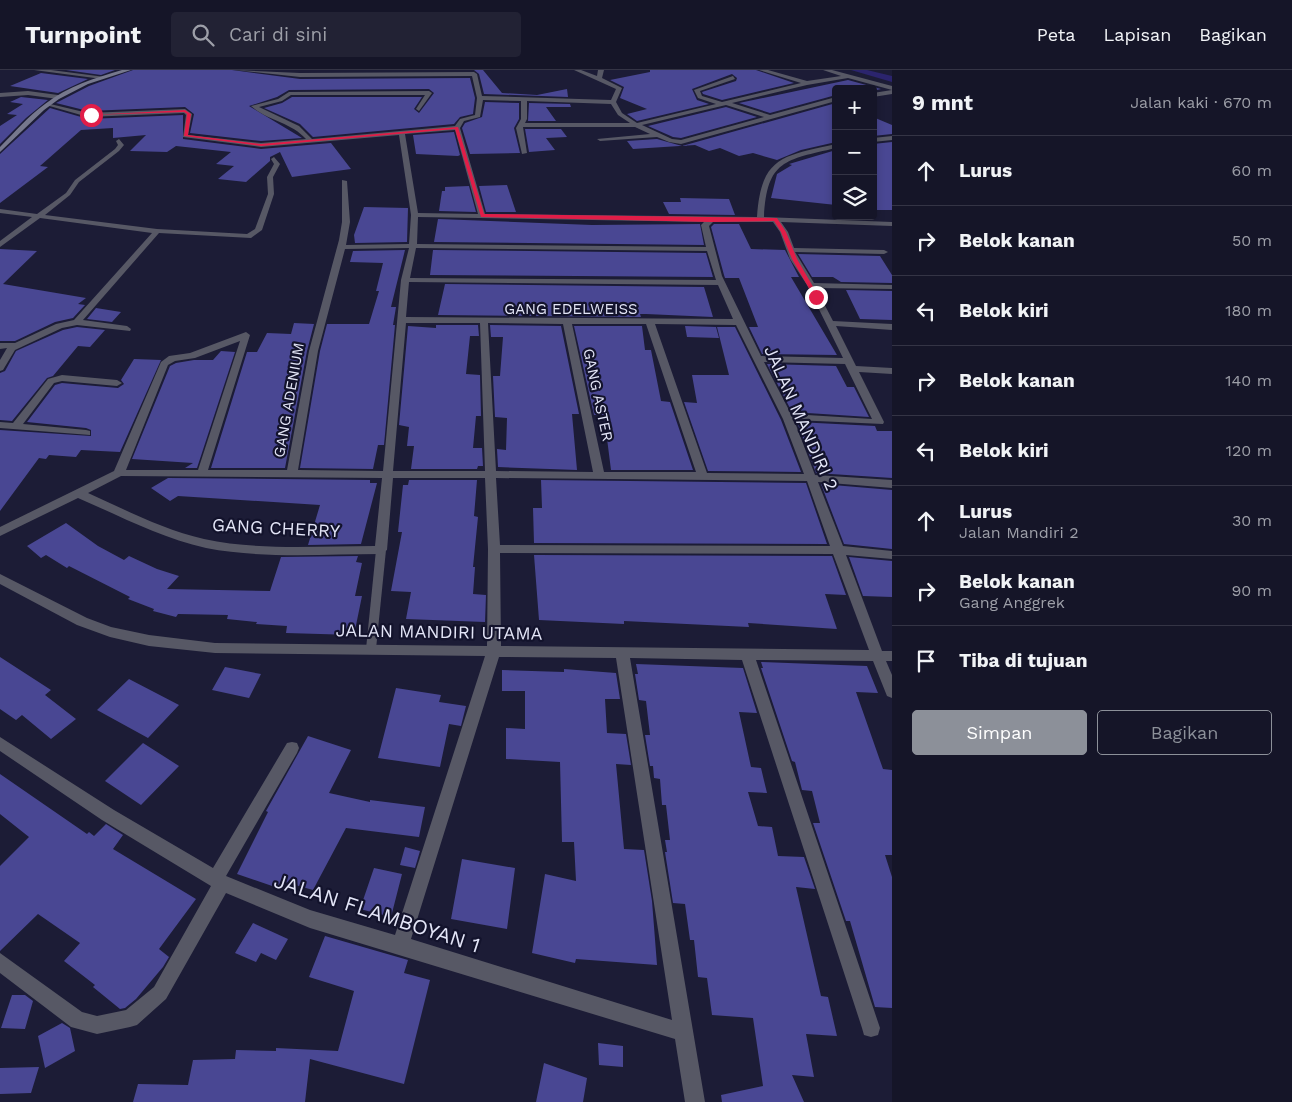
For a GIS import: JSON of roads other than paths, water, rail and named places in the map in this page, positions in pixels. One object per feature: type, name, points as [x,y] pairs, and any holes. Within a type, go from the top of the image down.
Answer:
[{"type":"street","points":[[38,70],[102,77]]},
{"type":"street","points":[[0,150],[48,104],[58,97],[86,82],[128,70]]},
{"type":"street","points":[[236,70],[268,74],[474,74],[480,98],[478,116],[462,120],[457,128],[482,216]]},
{"type":"street","points":[[577,70],[618,86],[613,102],[620,114],[636,125],[671,141],[681,142],[832,100]]},
{"type":"street","points":[[599,79],[601,70]]},
{"type":"street","points":[[696,72],[702,70]]},
{"type":"street","points":[[762,70],[808,83]]},
{"type":"street","points":[[826,70],[892,88]]},
{"type":"street","points":[[520,125],[636,125],[808,83],[848,76]]},
{"type":"street","points":[[733,78],[697,90],[700,97],[769,117]]},
{"type":"street","points":[[423,85],[429,93]]},
{"type":"street","points":[[0,95],[25,92],[58,97]]},
{"type":"street","points":[[310,140],[303,130],[289,121],[254,106],[280,100],[289,94],[357,92],[429,93]]},
{"type":"street","points":[[877,94],[892,92]]},
{"type":"street","points":[[419,109],[429,93]]},
{"type":"street","points":[[480,98],[613,102]]},
{"type":"street","points":[[524,98],[524,119],[520,125],[524,154]]},
{"type":"street","points":[[48,104],[88,115],[185,111],[189,114],[190,120],[184,134],[196,138],[261,145],[457,128]]},
{"type":"street","points":[[381,550],[405,280],[413,246],[415,215],[402,133]]},
{"type":"street","points":[[600,139],[656,135]]},
{"type":"street","points":[[877,140],[892,138]]},
{"type":"street","points":[[0,245],[68,194],[76,181],[117,150],[121,145],[119,141]]},
{"type":"street","points":[[760,219],[762,194],[771,171],[781,163],[832,147]]},
{"type":"street","points":[[0,211],[157,231],[239,237],[254,234],[258,230],[271,194],[270,177],[277,164],[274,159]]},
{"type":"street","name":"GANG ADENIUM","points":[[292,473],[317,333],[342,247],[348,218],[348,203],[344,181]]},
{"type":"street","points":[[415,215],[711,220],[775,219],[892,224]]},
{"type":"street","points":[[775,219],[792,250],[794,259],[811,285],[879,422]]},
{"type":"street","name":"JALAN MANDIRI 2","points":[[711,220],[705,225],[709,249],[722,283],[787,417],[892,692]]},
{"type":"street","points":[[77,322],[157,231]]},
{"type":"street","points":[[342,247],[709,249]]},
{"type":"street","points":[[792,250],[884,252]]},
{"type":"street","points":[[405,280],[722,283]]},
{"type":"street","points":[[811,285],[892,287]]},
{"type":"street","name":"GANG EDELWEISS","points":[[402,320],[650,323],[740,322]]},
{"type":"street","points":[[0,346],[12,346],[45,332],[77,322],[127,329]]},
{"type":"street","points":[[400,945],[494,651],[494,549],[489,474],[484,322]]},
{"type":"street","name":"GANG ASTER","points":[[567,322],[600,474]]},
{"type":"street","points":[[650,323],[703,476]]},
{"type":"street","points":[[829,323],[892,328]]},
{"type":"street","points":[[119,473],[164,364],[172,358],[192,356],[246,335],[202,473]]},
{"type":"street","points":[[0,340],[12,346]]},
{"type":"street","points":[[0,368],[12,346]]},
{"type":"street","points":[[758,359],[850,365],[892,371]]},
{"type":"street","points":[[15,426],[51,381],[62,378],[117,383]]},
{"type":"street","points":[[787,417],[892,422]]},
{"type":"street","points":[[0,425],[86,433]]},
{"type":"street","points":[[0,532],[119,473],[600,474],[811,478],[892,484]]},
{"type":"street","name":"GANG CHERRY","points":[[80,494],[182,537],[220,546],[269,549],[381,550]]},
{"type":"street","points":[[494,549],[838,550],[892,554]]},
{"type":"street","name":"JALAN MANDIRI UTAMA","points":[[0,578],[50,606],[109,631],[158,642],[215,648],[877,654],[892,656]]},
{"type":"street","points":[[622,653],[696,1102]]},
{"type":"street","points":[[748,653],[871,1028]]},
{"type":"street","name":"JALAN FLAMBOYAN 1","points":[[0,743],[108,815],[219,882],[310,919],[685,1033]]},
{"type":"street","points":[[0,962],[78,1020],[97,1025],[130,1018],[160,993],[292,748]]},
{"type":"lane","points":[[469,70],[474,74]]},
{"type":"lane","points":[[372,649],[381,550]]},
{"type":"waterway","points":[[856,70],[892,79]]}]
